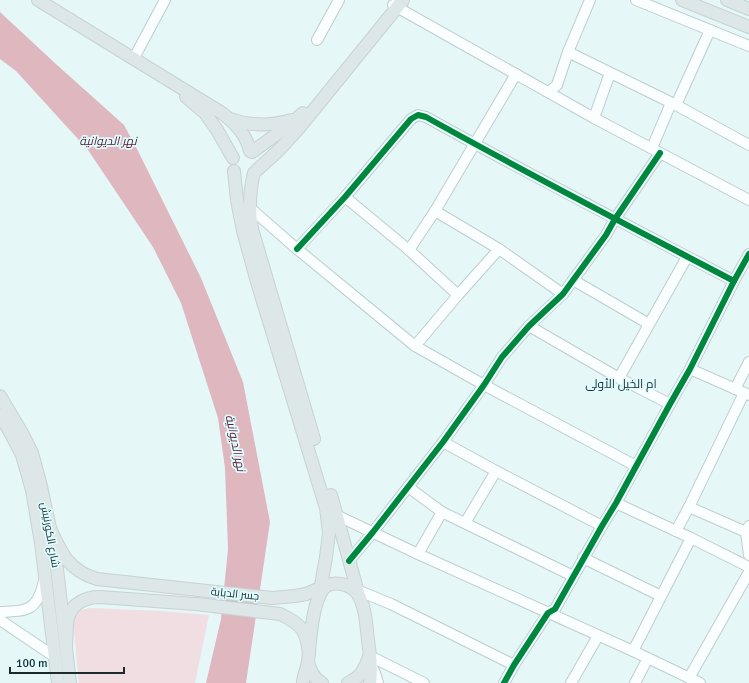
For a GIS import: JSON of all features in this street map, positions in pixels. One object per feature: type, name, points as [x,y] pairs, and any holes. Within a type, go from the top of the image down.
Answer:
[{"type":"main road","points":[[38,0],[218,110],[229,118],[243,134],[251,151],[257,158],[258,162],[250,190],[252,229],[336,515],[356,591],[363,607],[370,660],[370,683]]},
{"type":"main road","points":[[682,0],[749,27]]},
{"type":"main road","points":[[727,0],[749,9]]},
{"type":"main road","points":[[302,682],[308,658],[311,631],[323,590],[329,533],[326,508],[243,231],[232,162],[235,155],[242,150],[251,151],[299,117],[398,3]]},
{"type":"main road","points":[[234,171],[242,176],[250,176],[289,139],[398,3]]},
{"type":"main road","points":[[163,76],[205,113],[233,158]]},
{"type":"main road","points":[[229,118],[251,124],[266,125],[286,122],[299,117]]},
{"type":"main road","name":"شارع الكورنيش","points":[[0,396],[32,453],[40,482],[55,551],[70,683]]},
{"type":"main road","name":"شارع الكورنيش","points":[[0,415],[19,449],[32,490],[41,543],[58,683]]},
{"type":"main road","name":"جسر الدبابة","points":[[50,528],[67,561],[73,567],[88,576],[97,579],[272,598],[306,594],[323,590]]},
{"type":"main road","points":[[292,596],[303,591],[317,573],[324,557],[329,533]]},
{"type":"main road","points":[[323,590],[343,584],[356,591]]},
{"type":"main road","name":"جسر الدبابة","points":[[66,644],[68,618],[77,604],[92,597],[196,604],[280,614],[291,619],[300,626],[305,634],[308,644],[308,658]]},
{"type":"main road","points":[[308,658],[310,669],[317,680],[322,683]]},
{"type":"main road","points":[[348,683],[359,676],[370,660]]},
{"type":"street","points":[[134,58],[165,0]]},
{"type":"street","points":[[317,40],[339,0]]},
{"type":"street","points":[[550,92],[558,85],[568,52],[590,0]]},
{"type":"street","points":[[636,0],[749,46]]},
{"type":"street","points":[[398,3],[516,74],[594,118],[749,200]]},
{"type":"street","points":[[349,561],[444,442],[502,357],[529,326],[563,294],[606,235],[656,151],[674,104],[710,30]]},
{"type":"street","points":[[568,52],[610,74],[674,104],[749,145]]},
{"type":"street","points":[[409,250],[435,211],[516,74]]},
{"type":"street","points":[[594,118],[610,74]]},
{"type":"street","points":[[297,249],[345,197],[411,119],[418,115],[426,117],[615,219],[734,281]]},
{"type":"street","points":[[345,197],[409,250],[458,295]]},
{"type":"street","points":[[250,207],[297,249],[415,346],[484,385],[636,466]]},
{"type":"street","points":[[435,211],[499,249],[563,294]]},
{"type":"street","points":[[415,346],[499,249]]},
{"type":"street","points":[[504,683],[548,613],[555,609],[616,503],[690,369],[749,254]]},
{"type":"street","points":[[619,378],[687,256]]},
{"type":"street","points":[[573,280],[649,324]]},
{"type":"street","points":[[529,326],[619,378],[670,404]]},
{"type":"street","points":[[676,532],[743,392],[749,362]]},
{"type":"street","points":[[690,369],[743,392]]},
{"type":"street","points":[[444,442],[602,526]]},
{"type":"street","points":[[465,523],[496,471]]},
{"type":"street","points":[[408,487],[442,512],[573,576]]},
{"type":"street","points":[[616,503],[749,567]]},
{"type":"street","points":[[689,507],[747,529],[749,555]]},
{"type":"street","points":[[418,554],[442,512]]},
{"type":"street","points":[[336,515],[700,683]]},
{"type":"street","points":[[633,651],[691,538]]},
{"type":"street","points":[[583,558],[661,596]]},
{"type":"street","points":[[689,678],[749,572]]},
{"type":"street","points":[[0,612],[24,610],[33,606],[37,602],[41,593],[45,578]]},
{"type":"street","points":[[356,591],[391,604],[514,665]]},
{"type":"street","points":[[0,620],[55,657]]},
{"type":"street","points":[[571,683],[598,636]]},
{"type":"street","points":[[635,683],[648,658]]},
{"type":"street","points":[[370,660],[378,683]]},
{"type":"street","points":[[370,660],[424,683]]},
{"type":"shaded area","points":[[89,608],[209,615],[195,683],[79,683],[73,620],[75,615],[79,612]]},
{"type":"water","name":"نهر الديوانية","points":[[0,12],[124,125],[201,278],[243,382],[270,522],[246,683],[206,683],[221,619],[228,549],[225,468],[218,418],[181,303],[153,247],[88,150],[16,71],[0,59]]},
{"type":"cycle path","points":[[297,249],[345,197],[411,119],[418,115],[426,117],[541,180],[734,281]]},
{"type":"cycle path","points":[[349,561],[443,442],[502,357],[529,326],[563,294],[606,235],[615,219],[660,153]]},
{"type":"cycle path","points":[[504,683],[548,613],[555,609],[616,503],[690,369],[749,254]]},
{"type":"district","name":"ام الخيل الأولى","points":[[621,384]]}]
